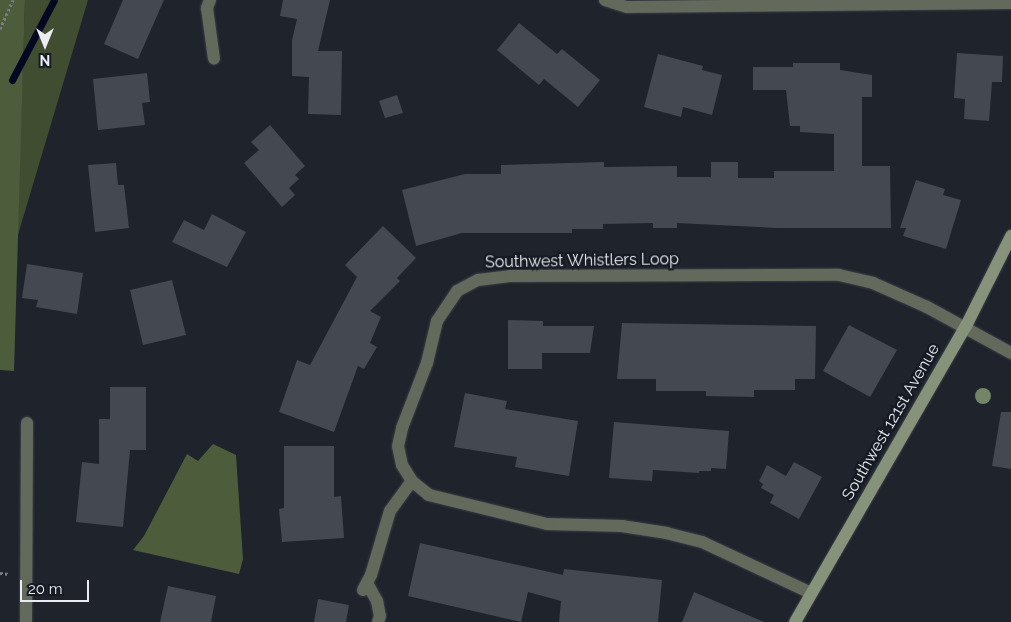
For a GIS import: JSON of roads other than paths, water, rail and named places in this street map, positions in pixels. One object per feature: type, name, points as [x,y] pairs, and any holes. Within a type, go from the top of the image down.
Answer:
[{"type":"main road","name":"Southwest 121st Avenue","points":[[795,622],[966,326],[1011,236]]},
{"type":"street","points":[[210,0],[207,8],[214,59]]},
{"type":"street","points":[[604,0],[627,6],[1011,2]]},
{"type":"street","name":"Southwest Whistlers Loop","points":[[811,593],[702,542],[667,533],[622,526],[547,524],[429,495],[412,481],[402,465],[398,446],[402,428],[427,363],[437,321],[458,291],[478,280],[530,276],[839,275],[873,283],[966,326],[1011,353]]},
{"type":"street","points":[[26,622],[27,423]]},
{"type":"street","points":[[378,622],[380,616],[377,601],[365,586],[390,511],[412,481]]},
{"type":"waterway","points":[[12,80],[54,0]]}]
